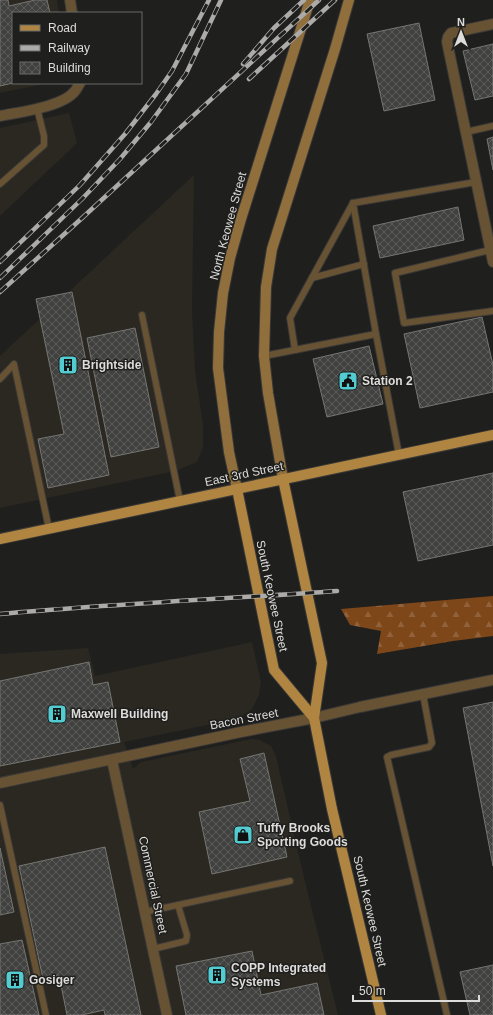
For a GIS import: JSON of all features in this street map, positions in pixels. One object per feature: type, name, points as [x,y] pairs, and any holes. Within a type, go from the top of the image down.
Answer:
[{"type":"main road","name":"North Keowee Street","points":[[237,489],[229,452],[218,368],[219,332],[223,293],[230,258],[241,219],[310,0]]},
{"type":"main road","points":[[284,479],[268,393],[264,356],[266,288],[272,249],[349,0]]},
{"type":"main road","name":"East 3rd Street","points":[[0,539],[493,435]]},
{"type":"main road","name":"South Keowee Street","points":[[284,479],[322,663],[314,718],[332,809],[381,1015]]},
{"type":"main road","name":"South Keowee Street","points":[[237,489],[274,670],[314,718]]},
{"type":"street","points":[[70,0],[72,12]]},
{"type":"street","points":[[493,24],[451,33],[447,42],[493,262]]},
{"type":"street","points":[[0,116],[60,102],[72,94],[79,84]]},
{"type":"street","name":"Bacon Street","points":[[0,783],[493,680]]},
{"type":"street","name":"Commercial Street","points":[[112,760],[167,1015]]},
{"type":"lane","points":[[0,184],[44,145],[44,136],[37,108]]},
{"type":"lane","points":[[466,132],[493,126]]},
{"type":"lane","points":[[353,203],[476,182]]},
{"type":"lane","points":[[295,350],[290,318],[353,203]]},
{"type":"lane","points":[[353,203],[399,455]]},
{"type":"lane","points":[[490,250],[395,273],[404,323],[493,311]]},
{"type":"lane","points":[[312,278],[364,264]]},
{"type":"lane","points":[[142,314],[180,501]]},
{"type":"lane","points":[[264,356],[376,334]]},
{"type":"lane","points":[[0,379],[14,364],[49,529]]},
{"type":"lane","points":[[423,694],[432,743],[429,747],[386,757],[446,1015]]},
{"type":"lane","points":[[0,805],[46,1015]]},
{"type":"lane","points":[[145,912],[290,881]]},
{"type":"lane","points":[[153,949],[186,940],[187,935],[178,905]]},
{"type":"shaded area","points":[[0,0],[57,0],[59,12],[12,12],[12,84],[44,84],[0,93]]},
{"type":"shaded area","points":[[69,113],[77,143],[0,216],[0,128]]},
{"type":"shaded area","points":[[194,175],[192,310],[195,371],[203,424],[203,448],[197,462],[175,471],[0,508],[0,356]]},
{"type":"shaded area","points":[[252,642],[261,682],[259,695],[252,709],[242,716],[232,720],[124,742],[133,769],[141,762],[251,739],[260,740],[271,746],[276,756],[338,1015],[0,1015],[0,654],[88,648],[95,676]]},
{"type":"green space","points":[[493,596],[493,636],[377,654],[381,631],[350,625],[341,609]]},
{"type":"building","points":[[0,0],[8,0],[9,6],[35,0],[47,0],[50,12],[12,12],[12,83],[0,86]]},
{"type":"building","points":[[419,23],[435,100],[384,111],[367,34]]},
{"type":"building","points":[[493,44],[493,96],[475,100],[463,51]]},
{"type":"building","points":[[493,137],[493,170],[487,139]]},
{"type":"building","points":[[458,207],[464,240],[380,258],[373,226]]},
{"type":"building","name":"Brightside","points":[[72,292],[109,475],[48,488],[38,439],[64,434],[36,299]]},
{"type":"building","points":[[482,317],[493,365],[493,392],[420,408],[404,334]]},
{"type":"building","points":[[135,328],[159,447],[111,457],[87,338]]},
{"type":"building","name":"Station 2","points":[[369,346],[383,404],[327,417],[313,359]]},
{"type":"building","points":[[493,473],[493,545],[418,561],[403,492]]},
{"type":"building","name":"Maxwell Building","points":[[89,662],[93,685],[108,682],[120,742],[0,766],[0,681]]},
{"type":"building","points":[[493,702],[493,866],[463,708]]},
{"type":"building","name":"Tuffy Brooks Sporting Goods","points":[[264,753],[287,857],[212,874],[199,812],[250,801],[240,759]]},
{"type":"building","points":[[105,847],[141,1015],[105,1015],[104,1010],[82,1015],[67,1015],[59,975],[43,979],[19,866]]},
{"type":"building","points":[[0,848],[14,912],[0,915]]},
{"type":"building","name":"Gosiger","points":[[22,940],[39,1015],[0,1015],[0,944]]},
{"type":"building","name":"COPP Integrated Systems","points":[[252,951],[261,995],[317,983],[324,1015],[186,1015],[176,966]]},
{"type":"building","points":[[493,965],[493,1015],[470,1015],[460,972]]},
{"type":"railway","points":[[0,262],[80,185],[125,134],[172,71],[209,0]]},
{"type":"railway","points":[[0,278],[82,199],[120,159],[151,122],[186,74],[221,0]]},
{"type":"railway","points":[[243,64],[274,28],[304,0]]},
{"type":"railway","points":[[0,292],[319,0]]},
{"type":"railway","points":[[249,79],[335,0]]},
{"type":"railway","points":[[0,614],[126,604],[337,591]]},
{"type":"place","name":"Brightside","points":[[68,365]]},
{"type":"place","name":"Station 2","points":[[348,381]]},
{"type":"place","name":"Maxwell Building","points":[[57,714]]},
{"type":"place","name":"Tuffy Brooks Sporting Goods","points":[[243,835]]},
{"type":"place","name":"COPP Integrated Systems","points":[[217,975]]},
{"type":"place","name":"Gosiger","points":[[15,980]]}]
